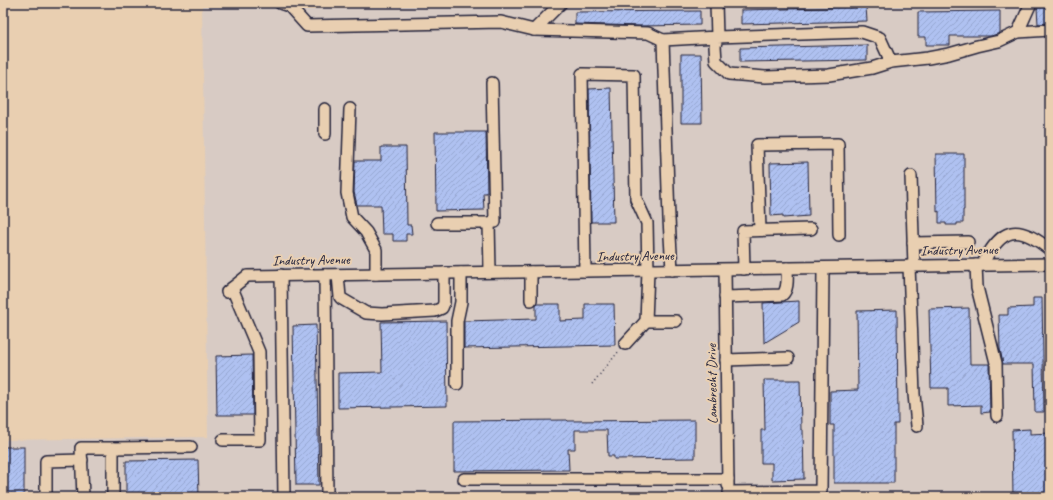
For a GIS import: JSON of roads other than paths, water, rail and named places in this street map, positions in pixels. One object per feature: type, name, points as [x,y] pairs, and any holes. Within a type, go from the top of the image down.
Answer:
[{"type":"street","points":[[280,3],[289,6],[307,26],[501,22],[534,30],[648,33],[663,40],[862,32],[880,38],[891,62]]},
{"type":"street","points":[[534,30],[561,3]]},
{"type":"street","points":[[716,3],[716,61],[729,74],[765,77],[829,75],[872,68],[891,62],[949,54],[999,41],[1018,32],[1050,30]]},
{"type":"street","points":[[1018,32],[1031,3]]},
{"type":"street","points":[[663,40],[672,270]]},
{"type":"street","points":[[585,271],[582,74],[634,75],[636,199],[648,223],[648,271],[646,321],[626,344]]},
{"type":"street","points":[[437,223],[495,222],[492,83]]},
{"type":"street","points":[[325,109],[325,134]]},
{"type":"street","points":[[350,109],[347,193],[352,216],[366,232],[376,250],[376,274]]},
{"type":"street","points":[[760,230],[757,145],[838,144],[839,235]]},
{"type":"street","points":[[911,176],[913,243],[911,266],[914,394],[917,426]]},
{"type":"street","points":[[489,223],[490,272]]},
{"type":"street","points":[[744,269],[744,231],[811,229]]},
{"type":"street","points":[[997,416],[996,363],[977,287],[979,265],[990,249],[1006,234],[1016,232],[1025,234],[1050,250]]},
{"type":"street","points":[[913,243],[968,242]]},
{"type":"street","name":"Industry Avenue","points":[[223,440],[260,440],[259,352],[230,290],[247,276],[1050,264]]},
{"type":"street","points":[[725,296],[782,295],[785,292],[787,283],[787,268]]},
{"type":"street","points":[[729,494],[824,494],[823,268]]},
{"type":"street","name":"Lambrecht Drive","points":[[724,270],[729,494]]},
{"type":"street","points":[[531,272],[531,300]]},
{"type":"street","points":[[338,274],[340,297],[342,300],[366,313],[382,314],[435,311],[442,308],[444,303],[444,273]]},
{"type":"street","points":[[457,384],[457,320],[462,302],[461,273]]},
{"type":"street","points":[[281,275],[284,497]]},
{"type":"street","points":[[325,275],[327,497]]},
{"type":"street","points":[[646,321],[676,321]]},
{"type":"street","points":[[726,360],[788,358]]},
{"type":"street","points":[[84,497],[82,448],[191,447]]},
{"type":"street","points":[[113,448],[113,497]]},
{"type":"street","points":[[46,497],[46,461],[82,460]]},
{"type":"street","points":[[464,479],[728,479]]}]
